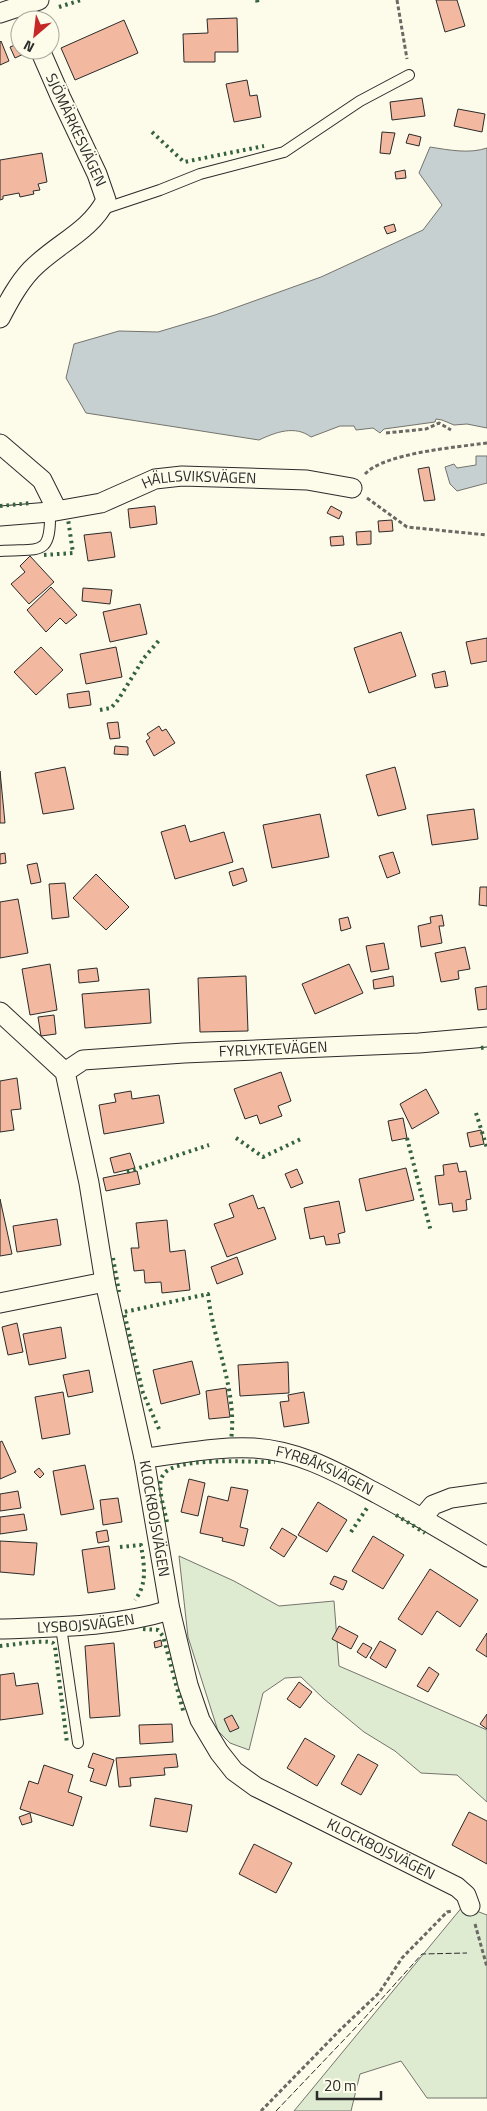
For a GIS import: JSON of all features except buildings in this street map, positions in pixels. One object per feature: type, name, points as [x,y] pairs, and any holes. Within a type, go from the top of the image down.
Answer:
[{"type":"street","points":[[0,13],[29,9]]},
{"type":"street","name":"SJÖMÄRKESVÄGEN","points":[[0,318],[19,284],[32,269],[81,231],[102,209],[106,200],[104,190],[45,60]]},
{"type":"street","points":[[0,444],[42,480],[54,511]]},
{"type":"street","name":"HÄLLSVIKSVÄGEN","points":[[0,516],[54,511],[101,502],[155,479],[182,476],[307,480],[352,488]]},
{"type":"street","points":[[0,1012],[65,1072]]},
{"type":"street","name":"FYRLYKTEVÄGEN","points":[[65,1072],[83,1060],[193,1052],[419,1043],[487,1037]]},
{"type":"street","name":"KLOCKBOJSVÄGEN","points":[[65,1072],[89,1182],[106,1282],[144,1458],[170,1610],[188,1685],[200,1720],[218,1752],[234,1771],[256,1787],[457,1887],[466,1895],[470,1906]]},
{"type":"street","points":[[0,1302],[106,1282]]},
{"type":"street","name":"FYRBÅKSVÄGEN","points":[[144,1458],[228,1448],[255,1448],[308,1458],[422,1518],[487,1557]]},
{"type":"street","points":[[422,1518],[433,1504],[451,1498],[487,1493]]},
{"type":"street","name":"LYSBOJSVÄGEN","points":[[0,1629],[61,1627],[149,1616],[170,1610]]},
{"type":"lane","points":[[102,209],[160,190],[200,174],[284,152],[360,101],[409,75]]},
{"type":"lane","points":[[0,551],[42,548],[48,543],[54,511]]},
{"type":"lane","points":[[61,1627],[78,1743]]},
{"type":"path","points":[[397,0],[409,75]]},
{"type":"path","points":[[386,433],[426,429],[439,423],[451,430]]},
{"type":"path","points":[[487,443],[431,451],[394,459],[370,469],[352,488],[407,527],[487,535]]},
{"type":"path","points":[[261,2111],[342,2028],[380,1993],[402,1958],[447,1912],[470,1906],[487,1967]]},
{"type":"green space","points":[[179,1556],[234,1581],[279,1606],[334,1601],[339,1666],[487,1730],[487,1802],[457,1775],[421,1773],[395,1751],[364,1732],[301,1677],[285,1678],[263,1693],[249,1750],[230,1743],[218,1731],[188,1637]]},
{"type":"green space","points":[[463,1906],[487,1915],[487,2098],[427,2098],[401,2061],[360,2074],[351,2111],[294,2111]]},
{"type":"shaded area","points":[[430,147],[466,151],[487,148],[487,428],[467,424],[454,425],[436,419],[435,422],[384,429],[380,433],[373,428],[356,430],[354,426],[340,426],[311,437],[299,431],[285,431],[259,440],[86,413],[66,378],[74,344],[119,331],[158,332],[215,315],[321,277],[423,230],[442,205],[419,173]]},
{"type":"shaded area","points":[[476,456],[487,456],[487,483],[457,491],[450,484],[445,467],[454,464],[457,468],[476,465]]},
{"type":"hedge","points":[[59,7],[81,0]]},
{"type":"hedge","points":[[257,0],[258,5]]},
{"type":"hedge","points":[[152,132],[184,162],[264,146]]},
{"type":"hedge","points":[[0,506],[31,503]]},
{"type":"hedge","points":[[44,555],[73,553],[68,519]]},
{"type":"hedge","points":[[100,710],[111,708],[118,700],[144,658],[161,638]]},
{"type":"hedge","points":[[481,1048],[487,1047]]},
{"type":"hedge","points":[[476,1113],[487,1148]]},
{"type":"hedge","points":[[236,1138],[263,1157],[303,1138]]},
{"type":"hedge","points":[[407,1138],[431,1232]]},
{"type":"hedge","points":[[127,1172],[209,1145]]},
{"type":"hedge","points":[[113,1258],[119,1292]]},
{"type":"hedge","points":[[159,1429],[143,1393],[124,1312],[208,1294],[231,1403],[231,1440]]},
{"type":"hedge","points":[[167,1522],[160,1484],[163,1475],[170,1469],[192,1463],[206,1462],[275,1462]]},
{"type":"hedge","points":[[351,1532],[369,1505]]},
{"type":"hedge","points":[[396,1515],[425,1533]]},
{"type":"hedge","points":[[120,1547],[141,1545],[144,1574],[142,1587],[135,1600]]},
{"type":"hedge","points":[[143,1629],[158,1630],[163,1636],[184,1714]]},
{"type":"hedge","points":[[0,1646],[36,1642],[53,1643],[67,1743]]},
{"type":"fence","points":[[276,2111],[360,2023],[422,1954],[467,1953]]}]
